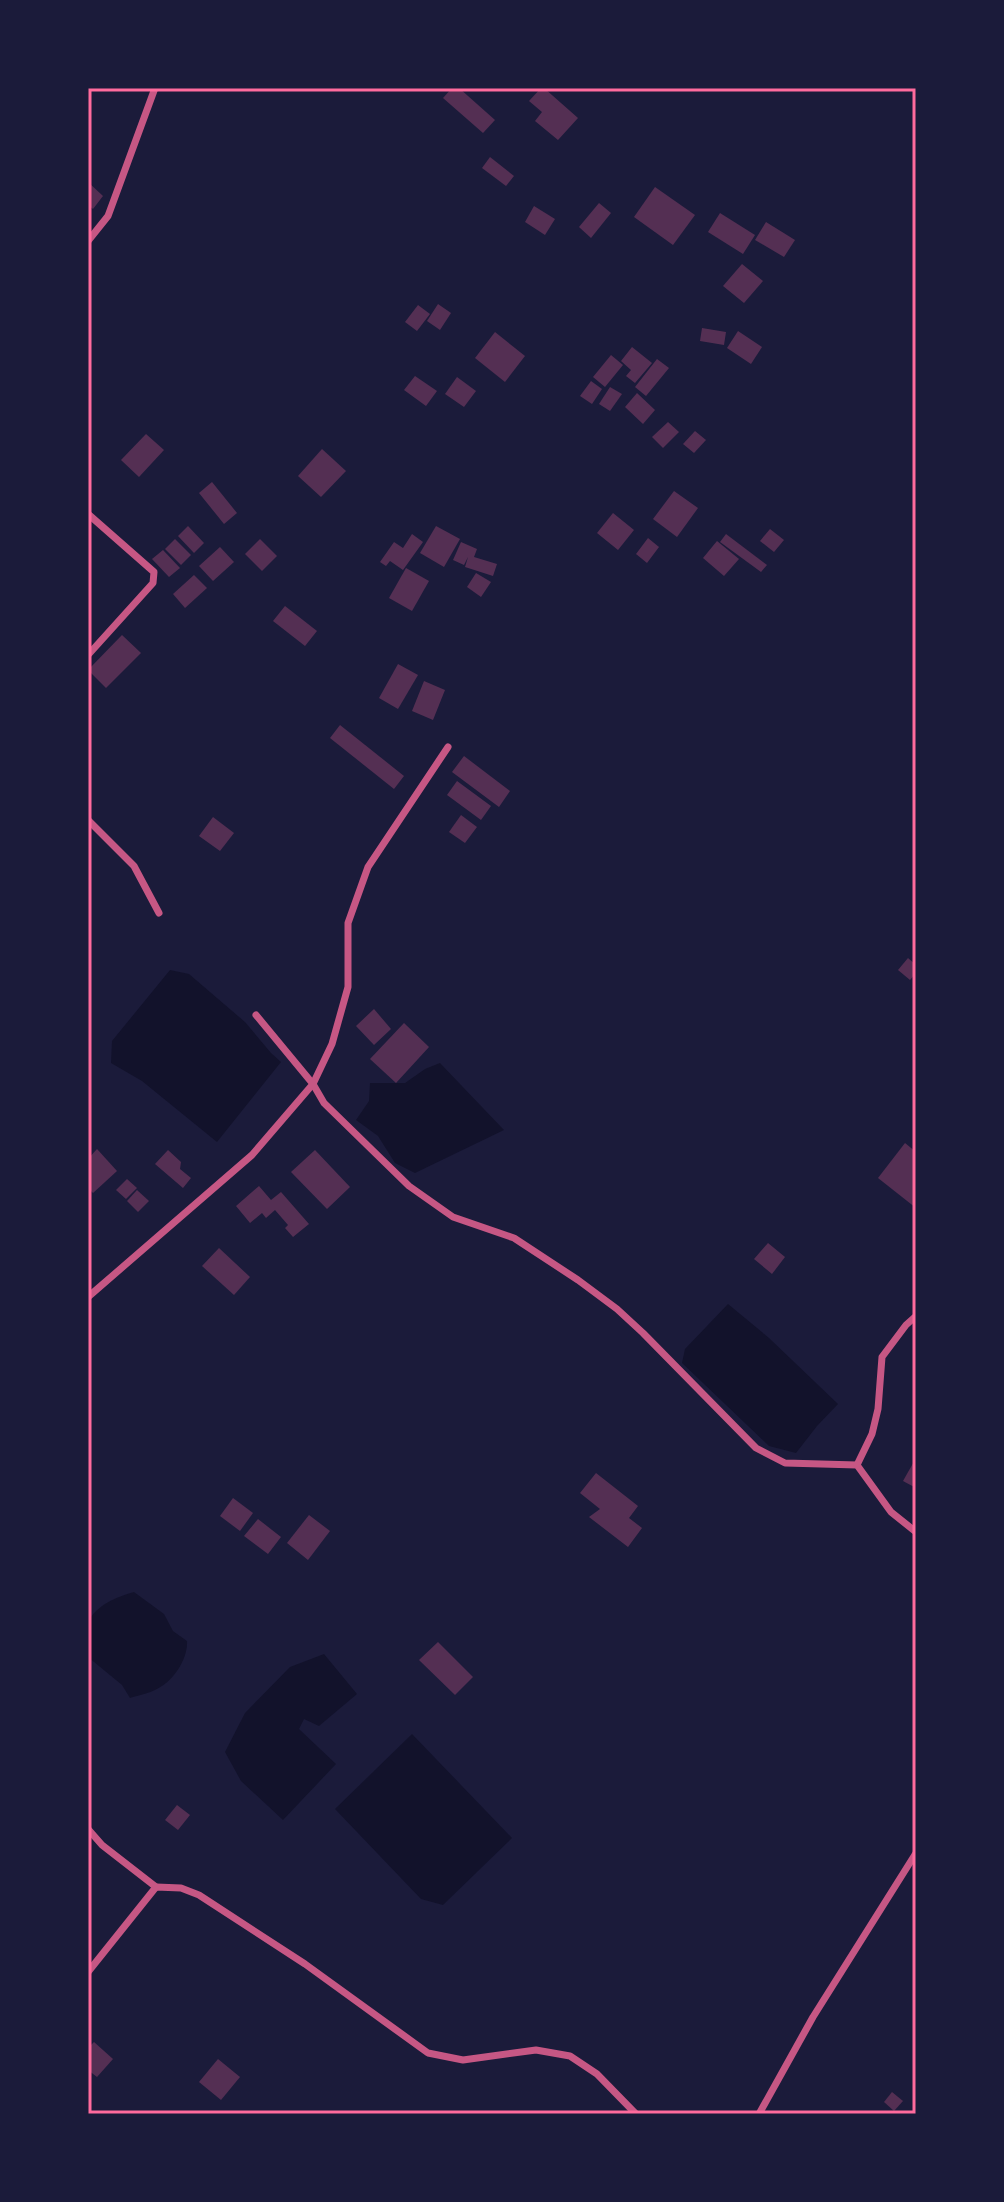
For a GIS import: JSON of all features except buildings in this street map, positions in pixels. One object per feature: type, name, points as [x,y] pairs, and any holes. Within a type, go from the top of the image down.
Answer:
[{"type":"street","points":[[88,241],[108,216],[155,88]]},
{"type":"street","points":[[88,514],[154,572],[153,583],[88,655]]},
{"type":"street","points":[[88,1297],[252,1155],[313,1084],[332,1044],[348,987],[348,923],[368,867],[448,747]]},
{"type":"street","points":[[88,820],[134,866],[159,913]]},
{"type":"street","points":[[256,1015],[313,1084],[324,1103],[409,1186],[453,1217],[514,1238],[617,1309],[756,1448],[785,1463],[857,1465]]},
{"type":"street","points":[[857,1465],[872,1434],[878,1409],[882,1357],[916,1316]]},
{"type":"street","points":[[857,1465],[891,1512],[916,1532]]},
{"type":"street","points":[[88,1829],[102,1845],[156,1887],[181,1888],[199,1895],[305,1964],[428,2053],[463,2060],[536,2050],[570,2056],[597,2074],[636,2114]]},
{"type":"street","points":[[759,2114],[813,2017],[916,1853]]},
{"type":"street","points":[[88,1972],[156,1887]]},
{"type":"shaded area","points":[[170,970],[189,974],[245,1022],[281,1062],[217,1142],[142,1081],[111,1063],[112,1041]]},
{"type":"shaded area","points":[[440,1063],[504,1130],[415,1173],[395,1163],[378,1136],[356,1120],[369,1101],[370,1083],[405,1083]]},
{"type":"shaded area","points":[[728,1304],[769,1338],[838,1404],[796,1453],[769,1446],[682,1363],[685,1349]]},
{"type":"shaded area","points":[[134,1592],[164,1614],[173,1631],[187,1641],[187,1647],[180,1666],[167,1682],[155,1690],[130,1698],[122,1685],[88,1657],[88,1622],[108,1602]]},
{"type":"shaded area","points":[[324,1654],[357,1694],[319,1726],[304,1719],[299,1729],[336,1764],[283,1820],[241,1781],[225,1752],[245,1713],[290,1667]]},
{"type":"shaded area","points":[[412,1734],[512,1838],[443,1905],[421,1899],[335,1809]]}]
